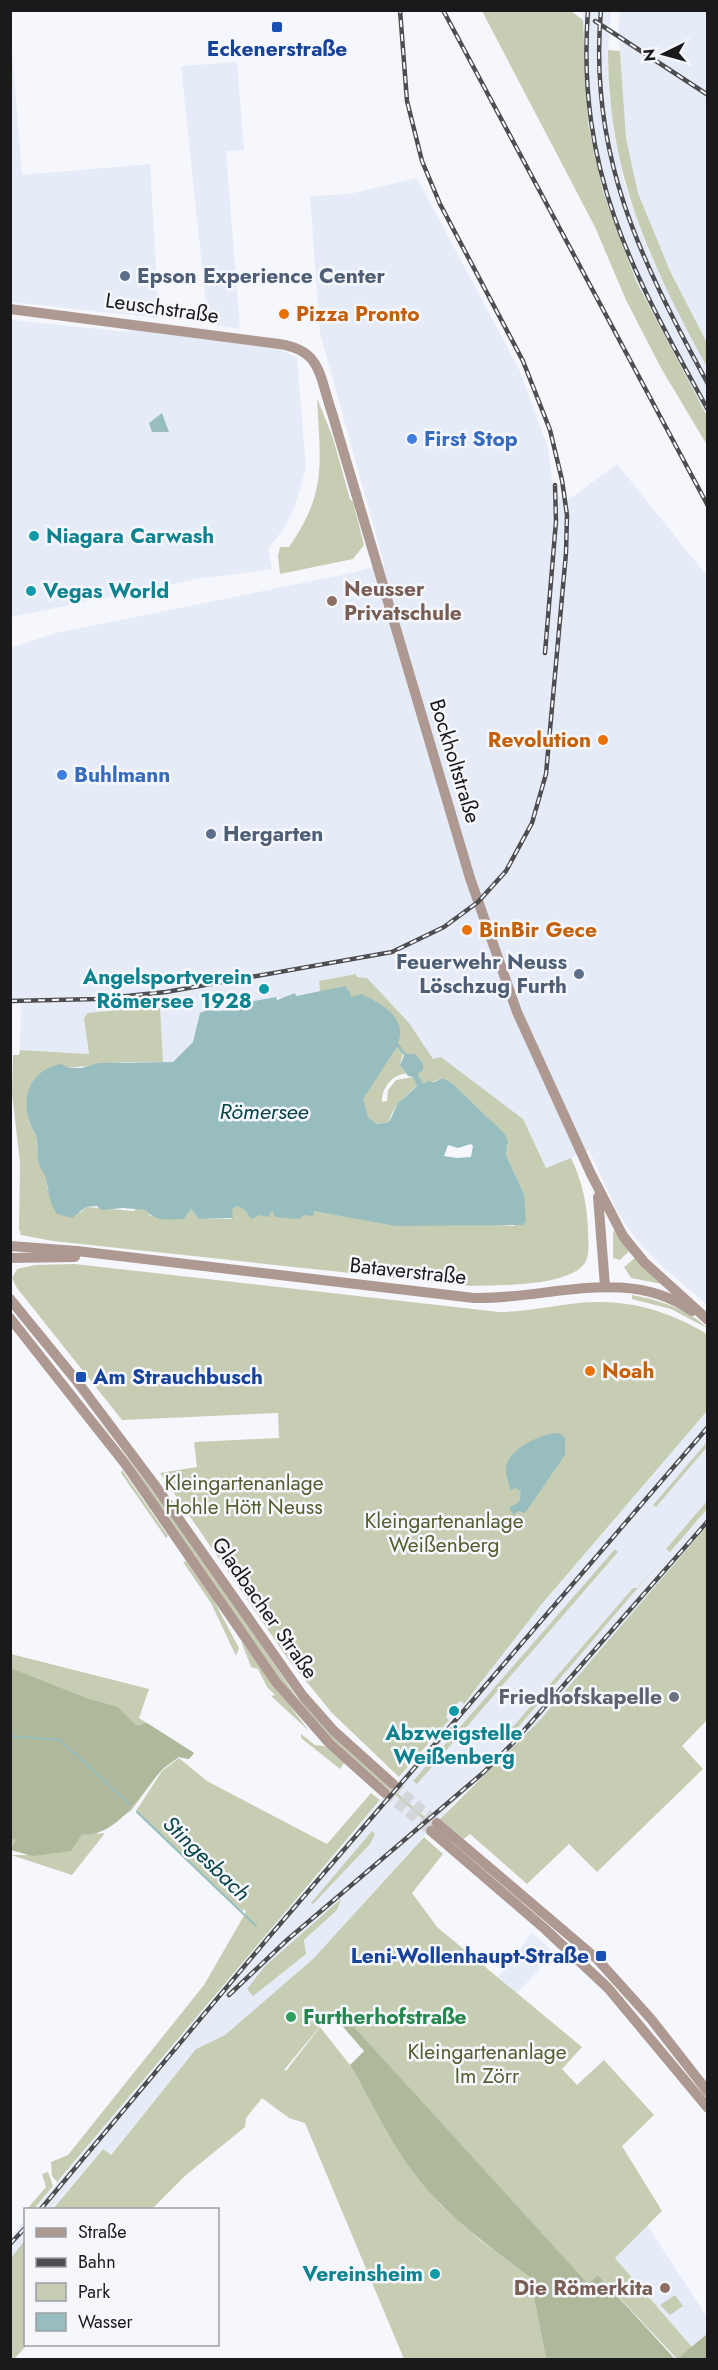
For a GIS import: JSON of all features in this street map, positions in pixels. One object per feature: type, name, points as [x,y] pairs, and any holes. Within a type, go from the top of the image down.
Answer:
[{"type":"street","name":"Leuschstraße","points":[[10,309],[294,346],[307,352]]},
{"type":"street","name":"Bockholtstraße","points":[[307,352],[316,367],[332,412],[476,894],[526,1036],[612,1219],[644,1262],[708,1321]]},
{"type":"street","name":"Bockholtstraße","points":[[591,1174],[600,1207],[605,1286]]},
{"type":"street","name":"Bataverstraße","points":[[10,1246],[77,1251],[474,1299],[521,1298],[605,1286],[629,1287],[658,1293],[675,1300],[708,1321]]},
{"type":"street","name":"Bataverstraße","points":[[10,1258],[96,1255]]},
{"type":"street","name":"Gladbacher Straße","points":[[10,1299],[76,1380],[136,1461],[303,1696],[334,1731],[393,1784]]},
{"type":"street","name":"Gladbacher Straße","points":[[10,1318],[126,1465],[276,1682],[330,1744],[385,1793]]},
{"type":"street","points":[[708,2092],[651,2019],[597,1959],[434,1827],[608,1988],[708,2108]]},
{"type":"shaded area","points":[[583,11],[611,11],[608,50],[609,96],[624,182],[647,248],[707,367],[707,416],[636,281],[603,192],[592,149],[584,92]]},
{"type":"shaded area","points":[[620,11],[707,11],[707,343],[670,271],[638,193],[626,138],[618,28]]},
{"type":"shaded area","points":[[10,24],[22,175],[150,164],[159,318],[11,302]]},
{"type":"shaded area","points":[[237,62],[244,150],[226,151],[240,329],[208,324],[181,66]]},
{"type":"shaded area","points":[[417,178],[519,369],[548,448],[554,494],[568,500],[617,464],[707,576],[707,1305],[637,1241],[617,1211],[589,1150],[546,1168],[523,1119],[433,1059],[356,974],[319,981],[320,992],[226,1006],[224,1011],[207,1010],[193,1042],[173,1062],[163,1062],[160,1006],[84,1019],[89,1054],[20,1050],[21,1004],[10,1004],[10,648],[56,633],[347,574],[384,564],[320,333],[310,196],[349,194]]},
{"type":"shaded area","points":[[11,320],[128,332],[129,329],[278,349],[297,357],[306,468],[295,506],[285,527],[268,549],[272,569],[197,579],[11,617]]},
{"type":"shaded area","points":[[707,1411],[707,1526],[540,1720],[451,1806],[313,1959],[225,2035],[196,2049],[110,2155],[102,2149],[53,2208],[36,2208],[449,1720],[446,1717],[451,1708],[461,1701],[464,1703],[474,1692],[510,1642]]},
{"type":"shaded area","points":[[532,1933],[555,1953],[517,1993],[498,1977]]},
{"type":"shaded area","points":[[24,2220],[24,2241],[11,2258],[11,2237]]},
{"type":"shaded area","name":"Die Römerkita","points":[[647,2225],[707,2317],[707,2334],[692,2347],[615,2258]]},
{"type":"green space","points":[[482,11],[571,11],[583,20],[588,123],[603,192],[636,281],[707,416],[707,445],[661,368],[626,300],[595,227]]},
{"type":"green space","points":[[608,50],[620,51],[626,138],[638,193],[670,271],[707,343],[707,367],[667,290],[636,215],[615,137]]},
{"type":"green space","points":[[317,398],[333,438],[364,545],[353,559],[280,574],[278,556],[280,547],[289,547],[302,527],[316,492],[320,458]]},
{"type":"green space","points":[[356,974],[357,977],[367,978],[409,1023],[433,1059],[441,1057],[523,1119],[546,1168],[571,1158],[581,1184],[587,1220],[588,1254],[586,1261],[578,1269],[566,1276],[533,1283],[471,1286],[53,1241],[21,1235],[19,1229],[20,1163],[12,1093],[13,1055],[19,1055],[20,1050],[89,1054],[84,1018],[88,1013],[160,1006],[163,1062],[125,1062],[68,1068],[29,1122],[36,1136],[39,1164],[45,1172],[48,1191],[80,1213],[86,1207],[134,1211],[137,1208],[147,1210],[150,1216],[184,1219],[191,1209],[199,1219],[232,1219],[232,1209],[238,1206],[260,1215],[272,1211],[304,1214],[314,1211],[514,1226],[524,1194],[506,1155],[508,1146],[505,1134],[452,1083],[443,1078],[423,1085],[418,1074],[423,1063],[415,1054],[406,1055],[348,993],[348,988],[320,992],[319,981]]},
{"type":"green space","points":[[397,1047],[403,1053],[400,1064],[406,1074],[392,1079],[386,1087],[382,1102],[387,1101],[388,1090],[396,1080],[413,1077],[417,1086],[396,1107],[389,1122],[377,1124],[368,1117],[362,1099]]},
{"type":"green space","points":[[615,1231],[629,1251],[620,1260],[613,1258],[613,1232]]},
{"type":"green space","points":[[635,1258],[662,1284],[631,1278],[624,1267]]},
{"type":"green space","points":[[75,1264],[499,1312],[594,1302],[639,1306],[667,1314],[707,1334],[707,1411],[541,1605],[464,1704],[461,1701],[450,1708],[446,1717],[449,1720],[399,1777],[332,1713],[288,1659],[160,1473],[197,1467],[194,1442],[279,1438],[278,1413],[122,1420],[17,1288],[12,1278],[17,1269],[35,1265]]},
{"type":"green space","points":[[632,1295],[672,1306],[700,1321],[707,1328],[671,1309],[632,1299]]},
{"type":"green space","points":[[95,1417],[171,1514],[296,1696],[354,1755],[451,1840],[449,1842],[328,1736],[274,1672]]},
{"type":"green space","points":[[707,1442],[707,1447],[656,1507],[653,1505]]},
{"type":"green space","points":[[122,1470],[168,1536],[166,1538],[121,1473]]},
{"type":"green space","points":[[707,1501],[707,1509],[670,1552],[666,1549]]},
{"type":"green space","points":[[707,1526],[707,1720],[682,1746],[703,1769],[597,1872],[569,1844],[527,1884],[470,1834],[464,1839],[440,1819],[540,1720]]},
{"type":"green space","points":[[615,1549],[618,1552],[417,1784],[413,1781]]},
{"type":"green space","points":[[667,1554],[514,1732],[498,1744],[633,1588],[637,1588]]},
{"type":"green space","points":[[186,1561],[214,1601],[239,1648],[236,1656],[211,1603],[183,1562]]},
{"type":"green space","points":[[241,1641],[309,1731],[271,1696],[275,1695],[267,1687],[258,1669],[251,1667]]},
{"type":"green space","points":[[11,1654],[149,1689],[139,1718],[194,1753],[189,1759],[179,1757],[161,1770],[131,1811],[96,1834],[105,1833],[72,1875],[11,1855],[29,1855],[11,1850]]},
{"type":"green space","points":[[10,1668],[89,1699],[118,1707],[137,1726],[147,1723],[194,1753],[189,1759],[179,1757],[166,1766],[116,1822],[106,1829],[82,1834],[71,1851],[33,1856],[11,1850],[16,1840],[10,1838]]},
{"type":"green space","points":[[301,1734],[315,1745],[324,1746],[344,1763],[340,1769],[301,1738]]},
{"type":"green space","points":[[179,1758],[207,1781],[327,1844],[371,1793],[380,1800],[57,2182],[52,2176],[51,2162],[68,2155],[204,1985],[246,1912],[244,1909],[242,1911],[136,1811],[162,1771]]},
{"type":"green space","points":[[372,1831],[375,1834],[370,1844],[313,1904],[311,1903]]},
{"type":"green space","name":"Kleingartenanlage Im Zörr","points":[[424,1837],[443,1854],[412,1893],[437,1927],[582,2047],[562,2069],[577,2085],[604,2060],[654,2115],[622,2146],[662,2211],[615,2258],[692,2347],[677,2359],[598,2275],[588,2285],[336,2007],[284,2070],[286,2071],[320,2027],[350,2065],[413,2172],[441,2205],[480,2240],[530,2277],[546,2359],[404,2359],[305,2123],[289,2118],[262,2098],[246,2118],[245,2127],[186,2175],[153,2208],[54,2208],[103,2149],[111,2155],[196,2049],[225,2035],[313,1959]]},
{"type":"green space","points":[[341,1899],[337,1910],[304,1940],[306,1954],[253,1996],[247,1989],[265,1966]]},
{"type":"green space","points":[[336,2007],[588,2284],[598,2275],[675,2359],[546,2359],[530,2277],[453,2216],[425,2188],[404,2160],[350,2065],[364,2051],[331,2013]]},
{"type":"green space","points":[[48,2172],[53,2186],[35,2208],[28,2208],[46,2187],[42,2174]]},
{"type":"green space","points":[[24,2241],[24,2346],[26,2346],[14,2359],[11,2359],[11,2258]]},
{"type":"green space","points":[[675,2295],[683,2306],[670,2315],[660,2305]]},
{"type":"green space","points":[[707,2334],[707,2359],[677,2359]]},
{"type":"water","points":[[162,413],[169,432],[152,432],[149,423]]},
{"type":"water","name":"Römersee","points":[[346,986],[352,997],[361,994],[391,1012],[399,1026],[398,1043],[406,1054],[415,1054],[423,1063],[423,1070],[418,1074],[423,1084],[443,1078],[452,1083],[505,1134],[508,1142],[506,1155],[524,1194],[526,1221],[523,1225],[396,1226],[314,1211],[313,1216],[304,1215],[299,1219],[275,1217],[272,1211],[268,1217],[260,1215],[251,1219],[245,1210],[238,1206],[232,1209],[233,1218],[199,1219],[191,1209],[184,1219],[159,1219],[146,1210],[123,1208],[101,1210],[97,1206],[86,1207],[72,1218],[57,1214],[50,1200],[45,1175],[39,1164],[36,1136],[27,1113],[28,1093],[36,1077],[43,1071],[62,1064],[68,1068],[81,1068],[99,1063],[173,1062],[193,1042],[200,1013],[207,1010],[223,1011],[225,1006],[276,997],[277,1000],[295,993],[296,996]],"holes":[[[397,1047],[404,1055],[400,1065],[408,1076],[413,1077],[417,1086],[398,1103],[389,1122],[377,1124],[368,1117],[363,1099]],[[471,1144],[473,1146],[471,1157],[444,1156],[448,1145],[458,1148]]]},
{"type":"water","points":[[555,1433],[565,1438],[565,1455],[525,1513],[518,1511],[514,1515],[509,1508],[519,1502],[521,1492],[516,1488],[510,1490],[506,1470],[508,1460],[526,1444]]},
{"type":"waterway","name":"Stingesbach","points":[[10,1736],[60,1740],[129,1804]]},
{"type":"waterway","name":"Stingesbach","points":[[137,1812],[256,1926]]},
{"type":"tunnel","points":[[393,1784],[437,1823]]},
{"type":"tunnel","points":[[385,1793],[431,1831]]},
{"type":"railway","points":[[10,1001],[97,999],[166,992],[392,952],[444,927],[478,902],[506,871],[532,823],[546,774],[566,553],[567,515],[562,480],[550,430],[523,361],[440,204],[422,161],[407,101],[400,10]]},
{"type":"railway","points":[[443,10],[708,506]]},
{"type":"railway","points":[[588,10],[587,68],[591,122],[601,172],[615,220],[656,313],[708,410]]},
{"type":"railway","points":[[601,10],[599,63],[603,112],[611,160],[624,205],[641,250],[708,384]]},
{"type":"railway","points":[[595,21],[708,95]]},
{"type":"railway","points":[[545,653],[556,521],[555,485]]},
{"type":"railway","points":[[42,2208],[268,1938],[708,1427]]},
{"type":"railway","points":[[229,1995],[287,1940],[484,1772],[512,1744],[708,1521]]},
{"type":"railway","points":[[10,2244],[24,2229]]},
{"type":"place","name":"Eckenerstraße","points":[[277,27]]},
{"type":"place","name":"Epson Experience Center","points":[[125,276]]},
{"type":"place","name":"Pizza Pronto","points":[[284,314]]},
{"type":"place","name":"First Stop","points":[[412,439]]},
{"type":"place","name":"Niagara Carwash","points":[[34,536]]},
{"type":"place","name":"Vegas World","points":[[31,591]]},
{"type":"place","name":"Neusser Privatschule","points":[[332,601]]},
{"type":"place","name":"Revolution","points":[[603,740]]},
{"type":"place","name":"Buhlmann","points":[[62,775]]},
{"type":"place","name":"Hergarten","points":[[211,834]]},
{"type":"place","name":"BinBir Gece","points":[[467,930]]},
{"type":"place","name":"Feuerwehr Neuss Löschzug Furth","points":[[579,974]]},
{"type":"place","name":"Angelsportverein Römersee 1928","points":[[264,989]]},
{"type":"place","name":"Noah","points":[[590,1371]]},
{"type":"place","name":"Am Strauchbusch","points":[[81,1377]]},
{"type":"place","name":"Friedhofskapelle","points":[[674,1697]]},
{"type":"place","name":"Abzweigstelle Weißenberg","points":[[454,1711]]},
{"type":"place","name":"Leni-Wollenhaupt-Straße","points":[[601,1956]]},
{"type":"place","name":"Furtherhofstraße","points":[[291,2017]]},
{"type":"place","name":"Vereinsheim","points":[[435,2274]]},
{"type":"place","name":"Die Römerkita","points":[[665,2288]]},
{"type":"park label","name":"Kleingartenanlage Hohle Hött Neuss","points":[[244,1495]]},
{"type":"park label","name":"Kleingartenanlage Weißenberg","points":[[444,1533]]}]
